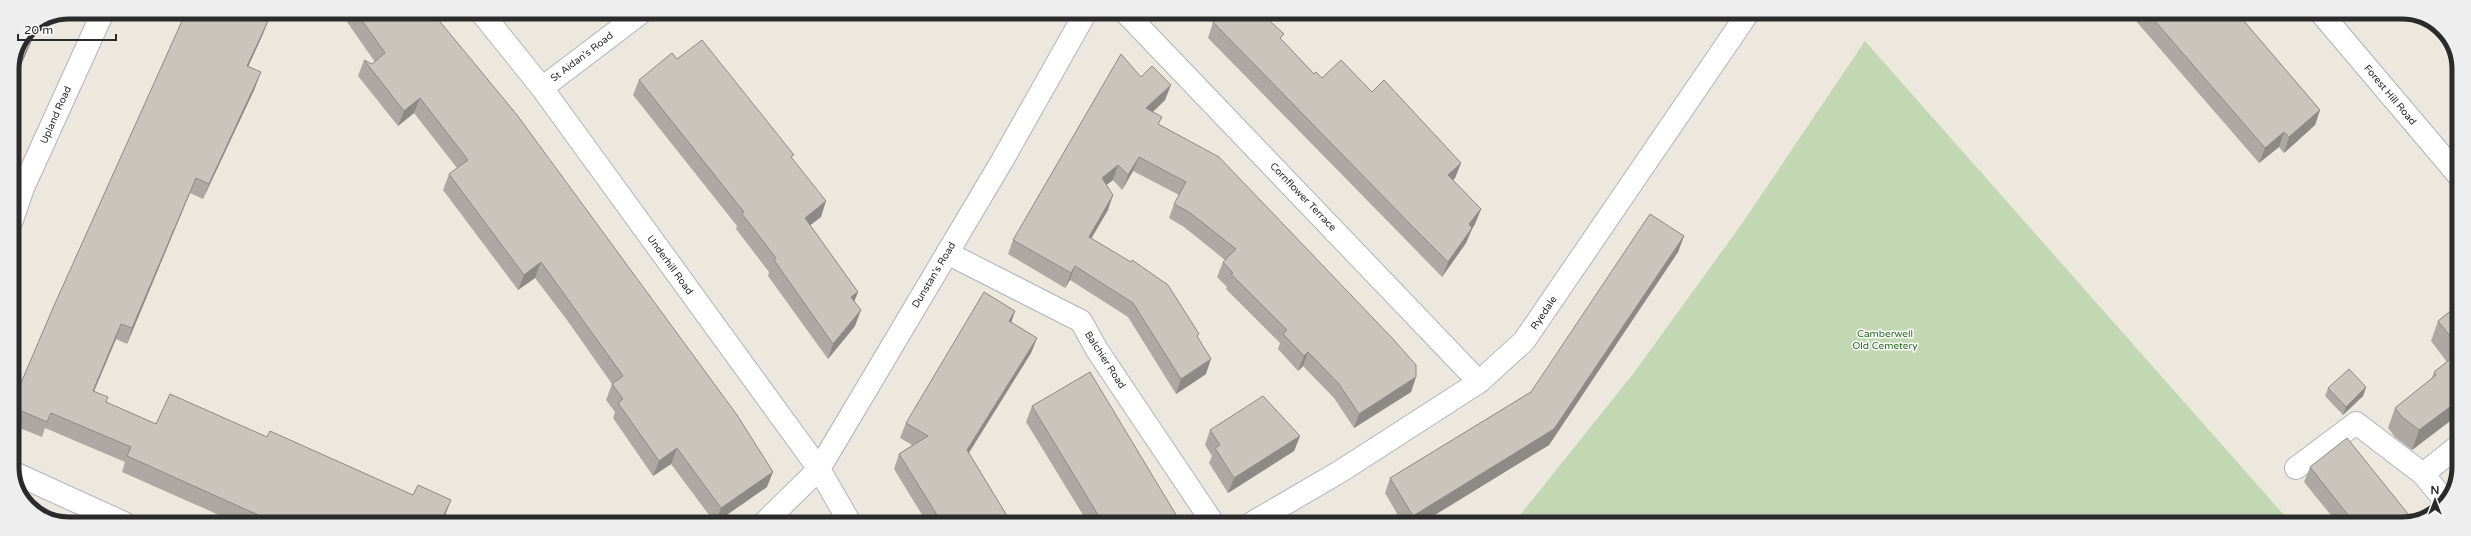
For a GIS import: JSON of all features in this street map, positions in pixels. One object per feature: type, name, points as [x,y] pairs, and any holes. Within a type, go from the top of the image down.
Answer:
[{"type":"street","name":"Upland Road","points":[[19,200],[100,19]]},
{"type":"street","name":"Underhill Road","points":[[487,19],[542,88],[819,469],[847,517]]},
{"type":"street","name":"St Aidan's Road","points":[[542,88],[633,19]]},
{"type":"street","name":"Dunstan's Road","points":[[770,517],[819,469],[947,253],[1082,19]]},
{"type":"street","name":"Cornflower Terrace","points":[[1132,19],[1478,382]]},
{"type":"street","name":"Ryedale","points":[[1264,517],[1341,471],[1478,382],[1524,341],[1744,19]]},
{"type":"street","name":"Forest Hill Road","points":[[2326,19],[2452,168]]},
{"type":"street","name":"Balchier Road","points":[[947,253],[1081,321],[1097,350],[1208,517]]},
{"type":"street","points":[[2296,468],[2356,423],[2423,474],[2442,497]]},
{"type":"street","points":[[2423,474],[2452,451]]},
{"type":"street","points":[[20,476],[111,517]]},
{"type":"green space","name":"Camberwell Old Cemetery","points":[[1865,41],[2286,517],[1519,517],[1633,374],[1741,225]]},
{"type":"building","points":[[183,19],[269,19],[247,66],[261,72],[209,184],[196,178],[132,328],[121,324],[93,391],[108,397],[106,402],[156,424],[170,394],[267,437],[270,431],[413,495],[418,485],[451,500],[443,517],[263,517],[127,456],[131,447],[51,413],[47,422],[19,410],[19,388],[53,308]]},
{"type":"building","points":[[361,19],[438,19],[517,115],[737,415],[773,472],[721,508],[677,448],[659,461],[618,403],[623,399],[612,384],[623,376],[541,262],[524,275],[449,174],[468,160],[420,98],[404,111],[364,60],[372,64],[385,53]]},
{"type":"building","points":[[1216,19],[1268,19],[1284,34],[1280,38],[1314,74],[1316,72],[1322,78],[1341,60],[1372,92],[1384,80],[1461,163],[1448,175],[1481,209],[1469,224],[1472,228],[1448,262],[1411,225],[1213,22]]},
{"type":"building","points":[[2153,19],[2242,19],[2320,110],[2289,137],[2284,132],[2265,148]]},
{"type":"building","points":[[34,34],[19,67],[20,59],[27,41]]},
{"type":"building","points":[[702,40],[794,155],[791,157],[826,201],[805,218],[858,292],[851,297],[861,310],[833,344],[774,260],[776,258],[742,214],[744,212],[639,80],[672,53],[677,59]]},
{"type":"building","points":[[1121,54],[1141,77],[1152,66],[1171,85],[1146,108],[1162,117],[1158,124],[1219,157],[1394,340],[1416,365],[1416,377],[1359,414],[1339,384],[1308,352],[1304,356],[1283,334],[1287,330],[1231,274],[1233,273],[1223,262],[1236,249],[1189,212],[1174,204],[1186,182],[1139,157],[1128,175],[1118,165],[1102,178],[1113,195],[1089,237],[1131,262],[1132,260],[1168,285],[1199,334],[1197,336],[1211,359],[1181,379],[1133,303],[1075,266],[1071,273],[1013,240]]},
{"type":"building","points":[[1650,214],[1684,236],[1554,429],[1413,516],[1390,478],[1531,392]]},
{"type":"building","points":[[984,292],[1015,311],[1009,321],[1037,338],[967,450],[1008,517],[938,517],[899,454],[928,436],[906,423]]},
{"type":"building","points":[[2452,310],[2452,338],[2438,321]]},
{"type":"building","points":[[2452,358],[2452,405],[2419,430],[2402,417],[2395,408],[2436,375],[2434,372]]},
{"type":"building","points":[[2349,369],[2366,387],[2346,407],[2328,388]]},
{"type":"building","points":[[1090,372],[1177,517],[1099,517],[1032,406]]},
{"type":"building","points":[[1263,396],[1300,436],[1234,478],[1215,448],[1220,445],[1210,430]]},
{"type":"building","points":[[2347,438],[2410,517],[2349,517],[2310,467]]}]
